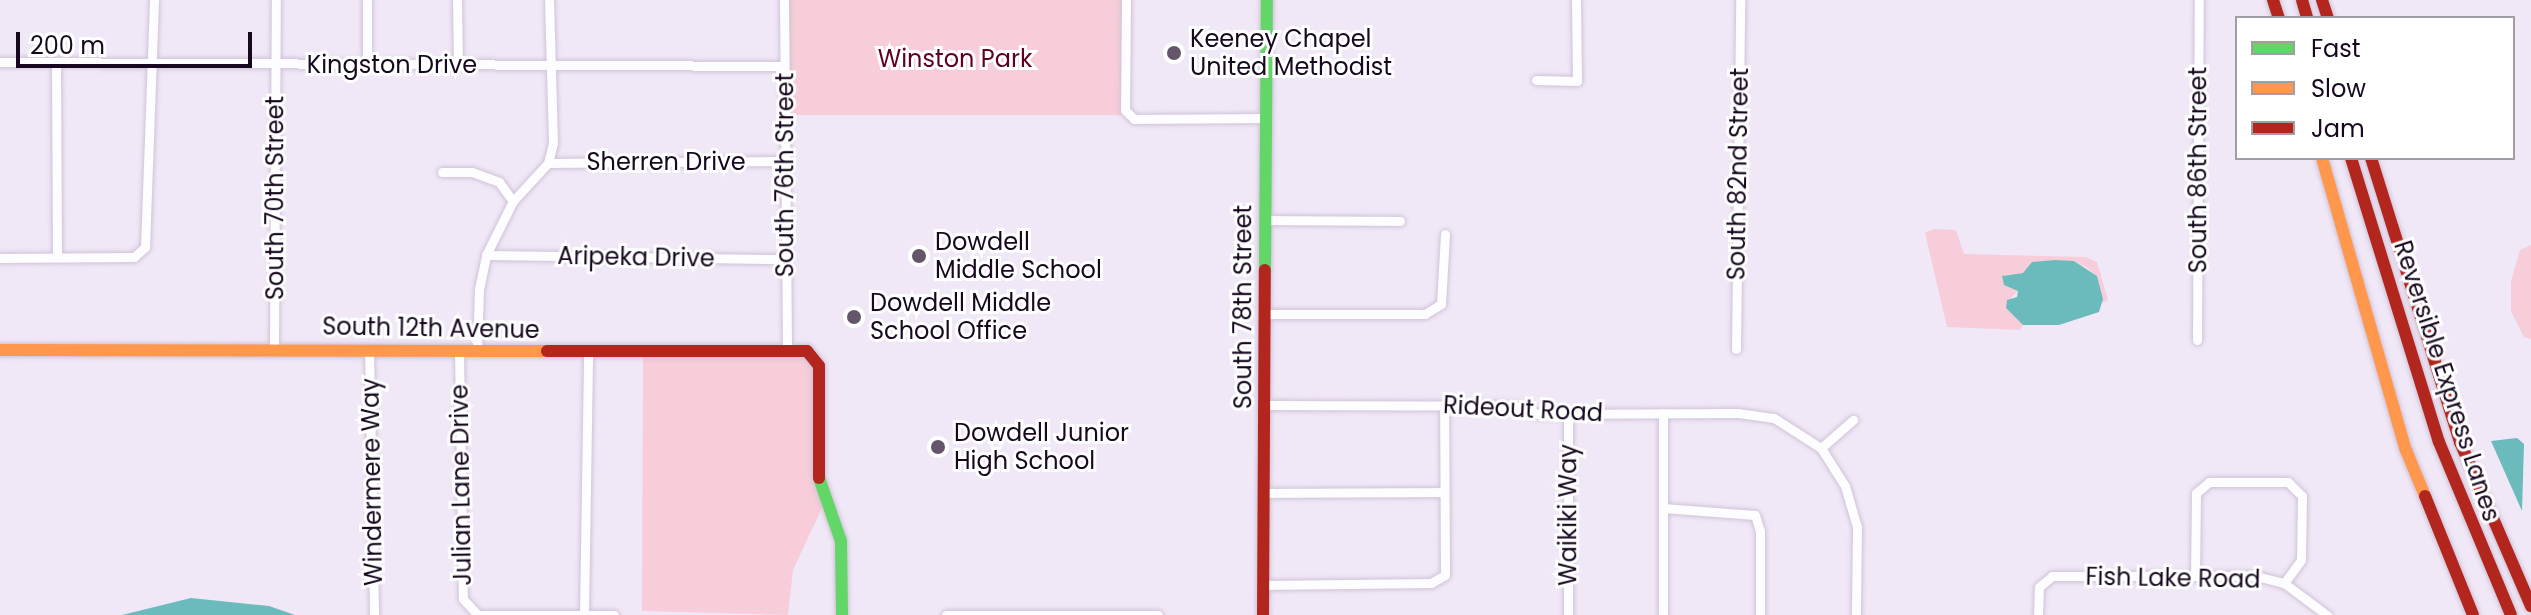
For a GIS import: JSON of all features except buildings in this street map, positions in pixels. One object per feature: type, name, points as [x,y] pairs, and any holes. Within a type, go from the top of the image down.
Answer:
[{"type":"main road","name":"South 78th Street","points":[[1263,615],[1267,0]]},
{"type":"main road","points":[[2323,160],[2402,438],[2473,615]]},
{"type":"main road","name":"Reversible Express Lanes","points":[[2352,160],[2439,442],[2511,615]]},
{"type":"main road","points":[[2372,160],[2460,442],[2531,606]]},
{"type":"main road","name":"South 12th Avenue","points":[[0,350],[807,351],[819,366],[819,477],[841,541],[842,615]]},
{"type":"main road","points":[[2448,557],[2483,615]]},
{"type":"street","points":[[0,258],[134,257],[145,247],[155,62],[154,0]]},
{"type":"street","name":"South 70th Street","points":[[274,348],[276,0]]},
{"type":"street","points":[[367,0],[367,64]]},
{"type":"street","points":[[457,0],[458,64]]},
{"type":"street","points":[[477,350],[479,289],[486,255],[513,201],[548,163],[553,143],[549,0]]},
{"type":"street","name":"South 76th Street","points":[[784,0],[787,351]]},
{"type":"street","points":[[1126,0],[1125,110],[1134,119],[1265,118]]},
{"type":"street","points":[[1536,80],[1577,81],[1576,0]]},
{"type":"street","name":"South 82nd Street","points":[[1736,349],[1740,0]]},
{"type":"street","name":"South 86th Street","points":[[2197,340],[2199,0]]},
{"type":"street","name":"Kingston Drive","points":[[0,62],[784,66]]},
{"type":"street","points":[[56,62],[57,257]]},
{"type":"street","name":"Sherren Drive","points":[[548,163],[784,161]]},
{"type":"street","points":[[442,172],[472,172],[499,182],[513,201]]},
{"type":"street","points":[[1266,220],[1400,221]]},
{"type":"street","points":[[1266,314],[1425,314],[1441,304],[1445,234]]},
{"type":"street","name":"Aripeka Drive","points":[[486,255],[785,259]]},
{"type":"street","name":"Windermere Way","points":[[369,350],[374,615]]},
{"type":"street","name":"Julian Lane Drive","points":[[459,350],[463,599],[478,615]]},
{"type":"street","points":[[584,615],[588,352]]},
{"type":"street","name":"Rideout Road","points":[[1265,405],[1514,406],[1538,414],[1765,416],[1821,448]]},
{"type":"street","points":[[1263,585],[1431,583],[1445,575],[1444,405]]},
{"type":"street","points":[[1663,413],[1663,615]]},
{"type":"street","name":"Waikiki Way","points":[[1568,414],[1568,615]]},
{"type":"street","points":[[1853,420],[1821,448],[1845,486],[1857,527],[1856,615]]},
{"type":"street","points":[[2195,576],[2196,493],[2209,482],[2288,482],[2302,496],[2301,560],[2284,583]]},
{"type":"street","points":[[1263,493],[1444,492]]},
{"type":"street","points":[[1663,508],[1755,515],[1760,531],[1760,615]]},
{"type":"street","name":"Fish Lake Road","points":[[2038,615],[2039,587],[2052,576],[2256,576],[2284,583],[2327,615]]},
{"type":"street","points":[[478,615],[614,615]]},
{"type":"street","points":[[946,615],[1158,615]]},
{"type":"green space","name":"Winston Park","points":[[785,0],[1122,0],[1122,115],[785,115]]},
{"type":"green space","points":[[1934,229],[1956,230],[1964,254],[2086,257],[2097,262],[2108,300],[2102,303],[2097,276],[2086,267],[2074,261],[2033,262],[2024,273],[2004,275],[2018,291],[2006,303],[2023,324],[2020,330],[1947,327],[1925,233]]},
{"type":"green space","points":[[2531,245],[2531,339],[2524,337],[2511,311],[2511,281],[2520,250]]},
{"type":"green space","points":[[643,356],[805,356],[815,368],[815,477],[822,508],[793,570],[788,615],[642,611]]},
{"type":"shaded area","points":[[2074,261],[2097,276],[2103,299],[2099,312],[2059,325],[2023,325],[2006,308],[2007,300],[2017,297],[2018,291],[2004,285],[2002,276],[2023,273],[2032,262]]},
{"type":"shaded area","points":[[2517,438],[2524,444],[2522,511],[2491,441]]},
{"type":"shaded area","points":[[191,598],[269,606],[295,615],[122,615]]},
{"type":"traffic: fast","points":[[1265,270],[1267,0]]},
{"type":"traffic: fast","points":[[819,478],[841,541],[842,615]]},
{"type":"traffic: slow","points":[[2323,160],[2406,450],[2425,496]]},
{"type":"traffic: slow","points":[[0,350],[547,351]]},
{"type":"traffic: jam","points":[[2273,0],[2278,16]]},
{"type":"traffic: jam","points":[[2302,0],[2306,16]]},
{"type":"traffic: jam","points":[[2322,0],[2327,16]]},
{"type":"traffic: jam","points":[[2352,160],[2439,442],[2511,615]]},
{"type":"traffic: jam","points":[[2372,160],[2460,442],[2531,606]]},
{"type":"traffic: jam","points":[[1263,615],[1265,270]]},
{"type":"traffic: jam","points":[[547,351],[807,351],[819,366],[819,478]]},
{"type":"traffic: jam","points":[[2425,496],[2473,615]]},
{"type":"place","name":"Keeney Chapel United Methodist","points":[[1174,53]]},
{"type":"place","name":"Dowdell Middle School","points":[[919,256]]},
{"type":"place","name":"Dowdell Middle School Office","points":[[854,317]]},
{"type":"place","name":"Dowdell Junior High School","points":[[938,447]]}]
